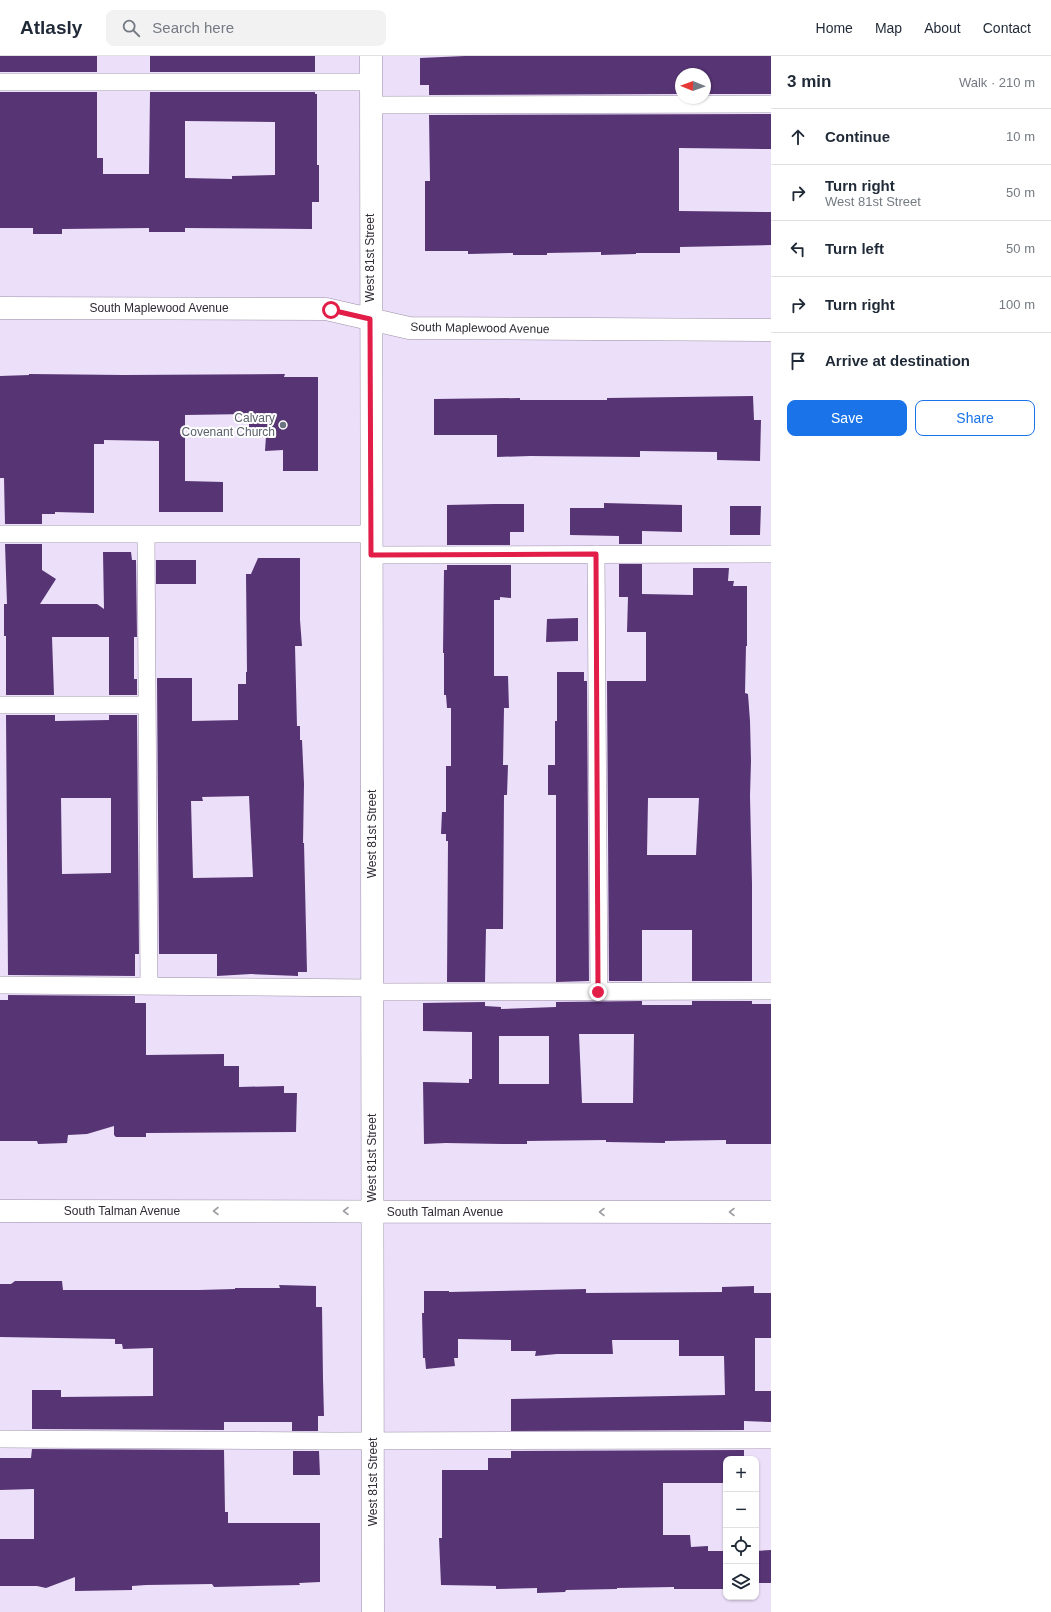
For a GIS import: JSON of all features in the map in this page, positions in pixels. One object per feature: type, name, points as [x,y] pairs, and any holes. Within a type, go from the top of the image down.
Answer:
[{"type":"street","name":"West 81st Street","points":[[371,56],[370,319],[373,1612]]},
{"type":"street","name":"South Maplewood Avenue","points":[[0,308],[326,309],[409,328],[771,330]]},
{"type":"street","name":"South Talman Avenue","points":[[0,1211],[771,1212]]},
{"type":"lane","points":[[0,82],[371,82]]},
{"type":"lane","points":[[371,105],[771,104]]},
{"type":"lane","points":[[0,534],[146,534],[596,554],[771,554]]},
{"type":"lane","points":[[146,534],[150,986]]},
{"type":"lane","points":[[596,554],[598,992]]},
{"type":"lane","points":[[0,705],[147,705]]},
{"type":"lane","points":[[0,985],[598,992],[771,991]]},
{"type":"lane","points":[[0,1439],[771,1440]]},
{"type":"building","points":[[0,56],[97,56],[97,72],[0,72]]},
{"type":"building","points":[[150,56],[315,56],[315,72],[150,72]]},
{"type":"building","points":[[465,56],[771,56],[771,94],[711,94],[711,68],[675,68],[675,94],[429,95],[429,85],[420,85],[420,58]]},
{"type":"building","points":[[0,92],[97,92],[97,158],[103,158],[103,174],[149,174],[150,92],[315,92],[315,94],[317,94],[317,165],[319,165],[319,202],[312,202],[312,229],[185,228],[185,232],[149,232],[149,228],[62,229],[62,234],[33,234],[33,228],[0,228]],"holes":[[[185,121],[275,122],[275,175],[232,176],[232,179],[185,178]]]},
{"type":"building","points":[[771,114],[771,149],[679,148],[679,211],[771,212],[771,245],[680,247],[680,253],[601,255],[601,252],[513,255],[513,253],[468,254],[468,251],[425,251],[425,181],[430,181],[429,115]]},
{"type":"building","points":[[29,374],[285,374],[284,377],[318,377],[318,471],[283,471],[283,450],[265,451],[266,436],[249,437],[249,414],[185,415],[185,481],[223,482],[223,512],[159,512],[159,441],[104,440],[104,444],[94,444],[94,513],[55,512],[55,514],[42,514],[42,524],[5,524],[4,478],[0,478],[0,376]]},
{"type":"building","points":[[753,396],[754,420],[761,420],[760,461],[717,460],[717,452],[640,451],[640,457],[497,457],[497,435],[434,435],[434,399],[520,398],[520,400],[607,400],[607,398]]},
{"type":"building","points":[[604,503],[682,505],[682,532],[642,531],[642,544],[619,544],[619,536],[570,535],[570,508],[604,508]]},
{"type":"building","points":[[524,504],[524,532],[510,532],[510,545],[447,545],[447,505]]},
{"type":"building","points":[[730,506],[761,506],[760,535],[730,535]]},
{"type":"building","points":[[5,544],[42,544],[42,570],[56,579],[40,604],[97,604],[104,609],[103,552],[131,552],[132,560],[136,560],[137,637],[134,637],[134,679],[137,679],[137,695],[109,695],[109,637],[52,637],[54,695],[6,695],[6,636],[4,636],[4,604],[7,604]]},
{"type":"building","points":[[258,558],[300,558],[300,620],[302,646],[295,646],[297,726],[300,726],[300,740],[302,740],[304,784],[303,843],[307,972],[298,972],[298,976],[251,974],[217,976],[217,954],[159,954],[157,678],[192,678],[192,721],[238,720],[238,684],[246,684],[247,672],[246,574],[251,574]],"holes":[[[249,796],[253,877],[193,878],[191,801],[203,801],[202,797]]]},
{"type":"building","points":[[156,560],[196,560],[196,584],[156,584]]},
{"type":"building","points":[[619,564],[642,564],[642,594],[693,595],[693,568],[729,568],[728,581],[734,581],[733,586],[747,586],[745,693],[748,694],[751,761],[752,981],[692,981],[692,930],[642,930],[642,981],[609,981],[607,681],[646,681],[646,632],[627,632],[628,597],[619,597]],"holes":[[[648,798],[699,798],[696,855],[647,855]]]},
{"type":"building","points":[[447,565],[511,565],[511,598],[500,597],[500,600],[494,600],[494,676],[508,676],[509,708],[504,708],[503,765],[508,765],[507,795],[504,795],[503,929],[486,929],[485,982],[447,982],[448,841],[446,841],[446,834],[441,834],[442,812],[446,812],[446,766],[451,766],[451,708],[447,708],[446,695],[444,695],[443,653],[444,570],[447,570]]},
{"type":"building","points":[[578,618],[578,641],[546,642],[547,619]]},
{"type":"building","points":[[557,672],[584,672],[584,681],[587,681],[589,981],[556,982],[556,795],[548,795],[548,765],[555,765]]},
{"type":"building","points":[[6,715],[55,715],[55,721],[109,720],[109,715],[137,715],[139,954],[135,954],[135,976],[8,975]],"holes":[[[61,798],[111,798],[111,873],[62,874]]]},
{"type":"building","points":[[8,995],[135,996],[135,1003],[146,1003],[146,1055],[224,1054],[224,1066],[239,1066],[239,1087],[284,1086],[284,1093],[297,1093],[296,1132],[146,1133],[146,1137],[116,1137],[114,1135],[114,1126],[87,1134],[68,1135],[67,1143],[38,1144],[37,1141],[0,1141],[0,1000],[8,1000]]},
{"type":"building","points":[[642,1001],[642,1005],[692,1005],[692,1001],[752,1001],[752,1004],[771,1004],[771,1144],[726,1144],[726,1140],[665,1141],[665,1143],[606,1142],[606,1140],[527,1141],[527,1144],[424,1144],[423,1082],[469,1083],[469,1079],[472,1079],[472,1032],[423,1031],[423,1003],[485,1002],[485,1006],[501,1007],[501,1009],[556,1007],[556,1002]],"holes":[[[579,1034],[634,1034],[633,1103],[582,1103]],[[499,1036],[549,1036],[549,1084],[499,1084]]]},
{"type":"building","points":[[15,1281],[62,1281],[63,1290],[199,1290],[280,1288],[279,1285],[316,1286],[316,1307],[322,1307],[324,1416],[318,1416],[318,1431],[292,1431],[292,1422],[224,1422],[224,1430],[32,1429],[32,1390],[61,1390],[61,1397],[153,1396],[153,1348],[123,1349],[122,1344],[115,1344],[115,1339],[0,1337],[0,1284],[11,1284]]},
{"type":"building","points":[[754,1286],[754,1293],[771,1293],[771,1338],[755,1338],[755,1391],[771,1391],[771,1422],[744,1421],[744,1430],[511,1431],[511,1399],[725,1395],[724,1356],[679,1356],[679,1340],[612,1340],[613,1354],[557,1354],[535,1356],[536,1351],[511,1351],[511,1340],[458,1339],[458,1358],[454,1358],[455,1366],[426,1369],[425,1358],[423,1358],[422,1313],[424,1313],[424,1291],[449,1292],[586,1289],[586,1293],[722,1292],[722,1287]]},
{"type":"building","points":[[32,1449],[224,1450],[225,1512],[228,1512],[228,1523],[320,1523],[320,1582],[299,1583],[300,1585],[214,1587],[212,1584],[146,1585],[132,1586],[132,1590],[75,1591],[75,1577],[46,1588],[37,1586],[0,1586],[0,1539],[34,1539],[34,1489],[0,1490],[0,1458],[31,1458]]},
{"type":"building","points":[[744,1450],[744,1456],[723,1456],[723,1483],[663,1483],[663,1535],[690,1535],[691,1547],[708,1546],[708,1551],[723,1551],[723,1589],[674,1589],[674,1587],[617,1588],[537,1593],[537,1588],[496,1589],[496,1586],[441,1585],[439,1538],[442,1538],[442,1470],[488,1470],[488,1458],[511,1458],[511,1451]]},
{"type":"building","points":[[293,1451],[319,1451],[320,1475],[293,1475]]},
{"type":"building","points":[[771,1550],[771,1583],[759,1583],[759,1551]]},
{"type":"place","name":"Calvary Covenant Church","points":[[283,425]]},
{"type":"route","points":[[331,310],[370,319],[371,555],[596,554],[598,992]]}]
